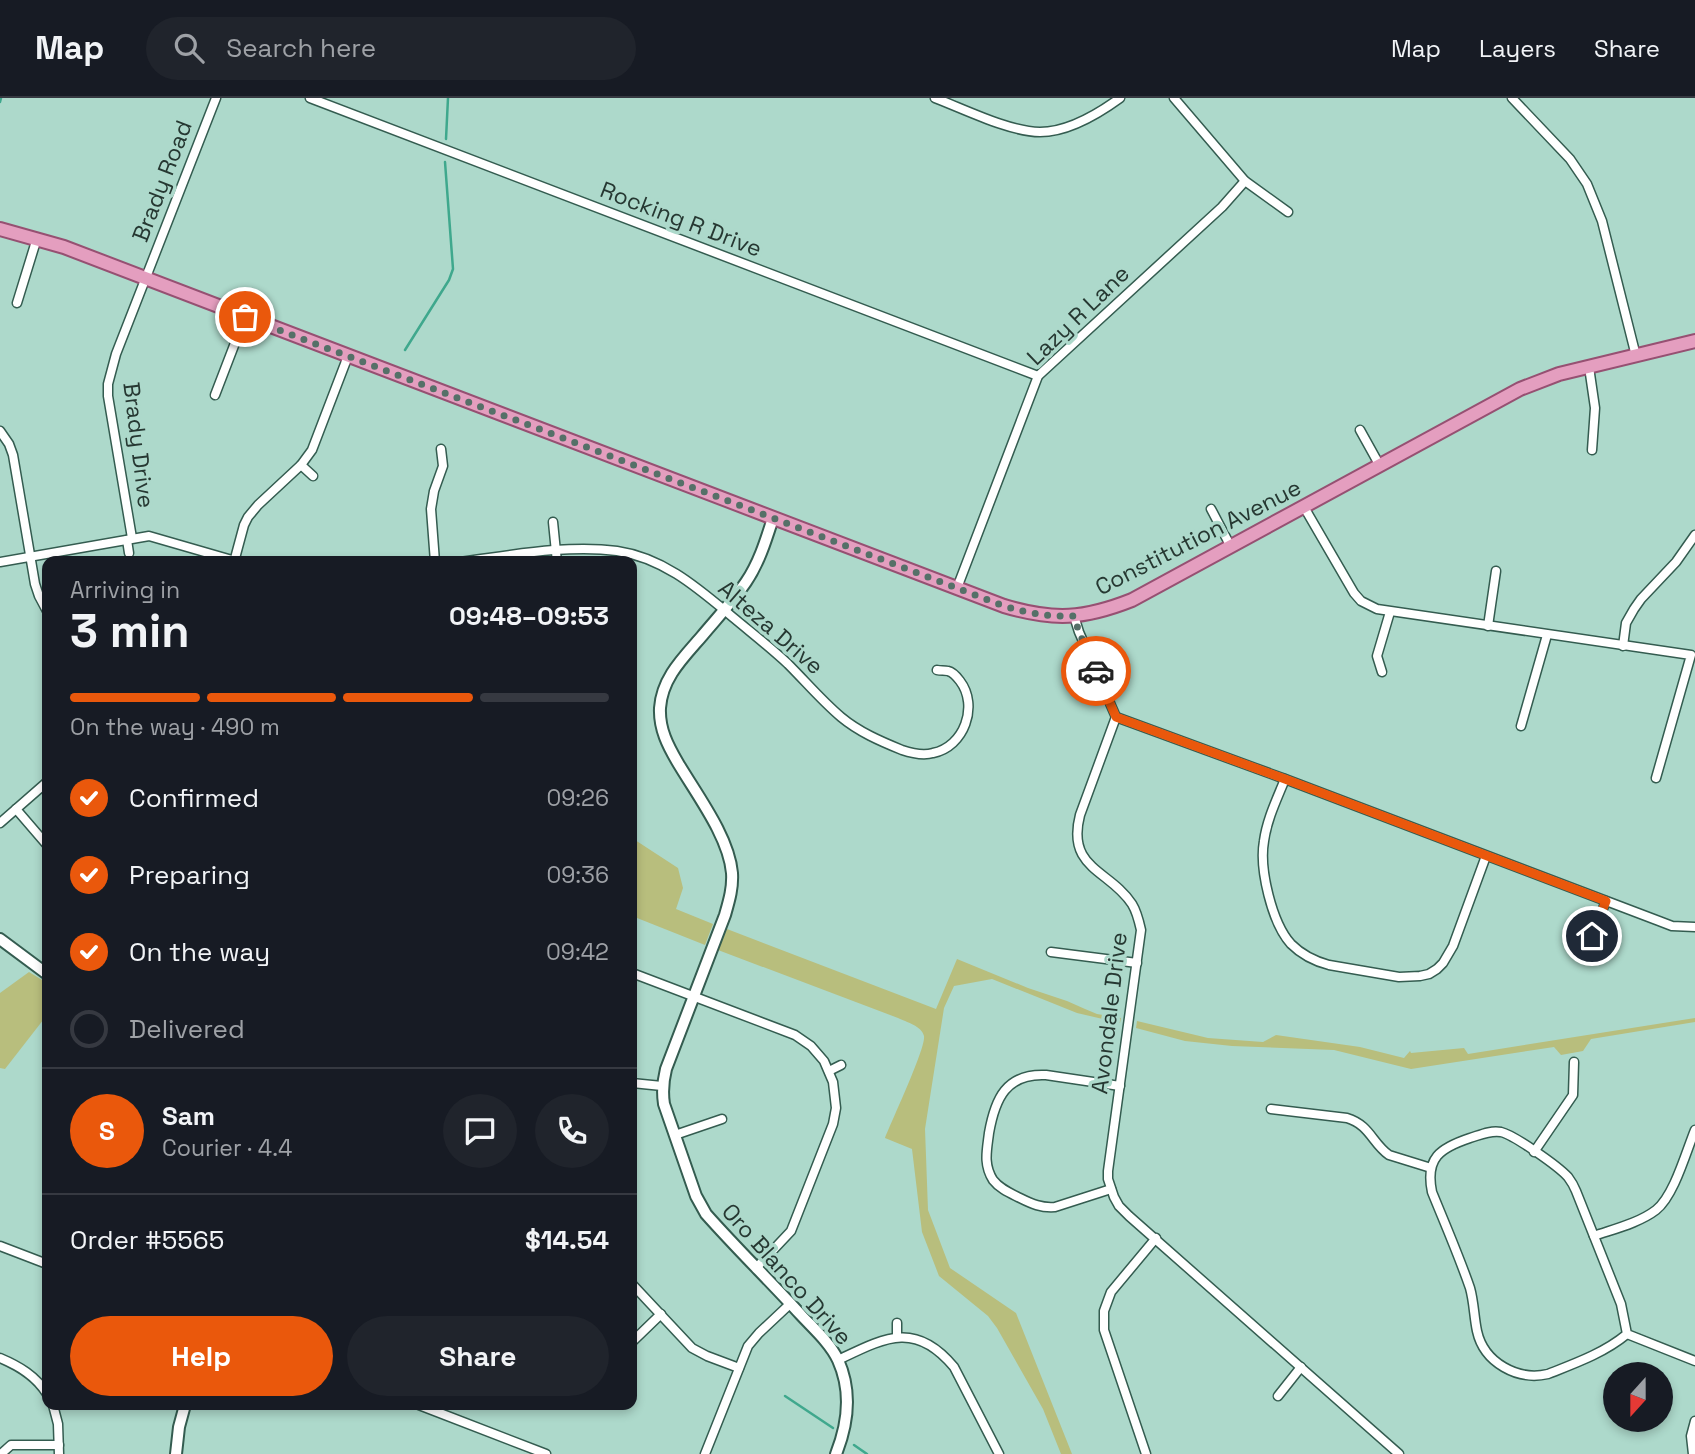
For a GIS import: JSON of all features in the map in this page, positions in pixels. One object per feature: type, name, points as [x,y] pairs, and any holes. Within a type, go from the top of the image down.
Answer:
[{"type":"main road","name":"Constitution Avenue","points":[[0,229],[37,238],[957,588],[1021,611],[1054,617],[1092,613],[1132,600],[1520,389],[1559,374],[1695,341]]},
{"type":"street","name":"Brady Road","points":[[146,279],[216,98]]},
{"type":"street","name":"Rocking R Drive","points":[[310,98],[1038,376]]},
{"type":"street","points":[[935,98],[1006,126],[1039,132],[1067,127],[1120,98]]},
{"type":"street","points":[[1174,98],[1245,181],[1288,212]]},
{"type":"street","points":[[1513,98],[1570,159],[1587,184],[1602,221],[1636,356]]},
{"type":"street","name":"Lazy R Lane","points":[[957,588],[1038,376],[1222,207],[1245,181]]},
{"type":"street","points":[[17,303],[37,238]]},
{"type":"street","name":"Brady Drive","points":[[129,553],[130,539],[108,384],[146,279]]},
{"type":"street","points":[[215,395],[245,317]]},
{"type":"street","points":[[236,556],[248,517],[301,465],[312,450],[348,356]]},
{"type":"street","points":[[1589,367],[1595,408],[1592,450]]},
{"type":"street","points":[[1360,430],[1380,466]]},
{"type":"street","points":[[0,431],[13,455],[35,584],[42,602]]},
{"type":"street","points":[[435,556],[431,509],[443,466],[441,449]]},
{"type":"street","points":[[301,465],[313,476]]},
{"type":"street","points":[[1304,507],[1354,593],[1369,606],[1390,612],[1691,655],[1656,778]]},
{"type":"street","points":[[1211,509],[1231,547]]},
{"type":"street","name":"Oro Blanco Drive","points":[[773,518],[753,570],[670,676],[660,708],[665,740],[720,834],[732,870],[729,901],[669,1057],[663,1086],[664,1104],[701,1206],[713,1223],[791,1303],[838,1360],[845,1384],[847,1409],[844,1431],[836,1454]]},
{"type":"street","points":[[553,522],[556,556]]},
{"type":"street","points":[[1623,646],[1626,623],[1641,598],[1676,562],[1695,535]]},
{"type":"street","points":[[0,562],[149,537],[218,556]]},
{"type":"street","name":"Alteza Drive","points":[[511,556],[556,551],[607,550],[642,557],[663,566],[682,577],[778,655],[841,717],[873,738],[905,751],[924,754],[942,750],[957,738],[967,722],[969,704],[965,688],[949,671],[937,670]]},
{"type":"street","points":[[1488,626],[1496,571]]},
{"type":"street","points":[[1382,672],[1377,656],[1390,612]]},
{"type":"street","points":[[1074,616],[1116,717],[1672,926],[1695,927]]},
{"type":"street","points":[[1521,726],[1547,635]]},
{"type":"street","name":"Avondale Drive","points":[[1111,1189],[1108,1180],[1109,1160],[1141,930],[1136,912],[1126,896],[1085,859],[1077,834],[1080,815],[1116,717]]},
{"type":"street","points":[[1285,779],[1265,834],[1262,857],[1264,870],[1275,914],[1285,936],[1300,952],[1318,962],[1399,977],[1429,974],[1443,963],[1453,946],[1486,856]]},
{"type":"street","points":[[0,823],[42,786]]},
{"type":"street","points":[[16,809],[42,839]]},
{"type":"street","points":[[1585,954],[1606,901]]},
{"type":"street","points":[[0,939],[42,970]]},
{"type":"street","points":[[1051,952],[1137,963]]},
{"type":"street","points":[[637,975],[804,1040],[829,1071],[836,1100],[833,1124],[791,1231],[757,1268]]},
{"type":"street","points":[[1534,1152],[1573,1095],[1574,1062]]},
{"type":"street","points":[[829,1071],[841,1065]]},
{"type":"street","points":[[1120,1086],[1045,1075],[1019,1079],[1006,1090],[995,1106],[986,1152],[987,1167],[995,1183],[1040,1207],[1055,1207],[1111,1189],[1119,1206],[1399,1454]]},
{"type":"street","points":[[637,1083],[663,1086]]},
{"type":"street","points":[[1271,1109],[1347,1118],[1367,1129],[1389,1155],[1431,1168]]},
{"type":"street","points":[[675,1135],[722,1119]]},
{"type":"street","points":[[1594,1236],[1640,1219],[1661,1205],[1670,1192],[1695,1130]]},
{"type":"street","points":[[1494,1131],[1507,1134],[1570,1179],[1621,1304],[1627,1334],[1602,1351],[1539,1376],[1522,1375],[1490,1357],[1480,1341],[1469,1288],[1432,1192],[1431,1168],[1438,1155],[1451,1144],[1494,1131]]},
{"type":"street","points":[[1146,1454],[1107,1340],[1104,1320],[1111,1292],[1156,1238]]},
{"type":"street","points":[[0,1246],[42,1262]]},
{"type":"street","points":[[637,1289],[699,1352],[739,1368]]},
{"type":"street","points":[[705,1454],[753,1339],[791,1303]]},
{"type":"street","points":[[637,1337],[661,1314]]},
{"type":"street","points":[[897,1323],[897,1337]]},
{"type":"street","points":[[1627,1334],[1695,1361]]},
{"type":"street","points":[[838,1360],[875,1342],[897,1337],[927,1343],[946,1357],[961,1380],[998,1454]]},
{"type":"street","points":[[0,1357],[27,1372],[42,1388]]},
{"type":"street","points":[[1278,1396],[1301,1367]]},
{"type":"street","points":[[1,1454],[11,1446],[59,1449],[54,1410]]},
{"type":"street","points":[[176,1454],[184,1410]]},
{"type":"street","points":[[432,1410],[546,1454]]},
{"type":"street","points":[[1693,1454],[1691,1436],[1695,1421]]},
{"type":"green space","points":[[637,841],[678,868],[683,888],[676,909],[713,924],[705,945],[637,918]]},
{"type":"green space","points":[[727,929],[936,1009],[957,959],[1097,1014],[1121,1018],[1120,1023],[1077,1013],[992,979],[954,986],[944,1008],[925,1129],[928,1210],[950,1268],[1016,1313],[1072,1454],[1061,1454],[1043,1409],[997,1328],[988,1316],[939,1276],[922,1232],[912,1149],[885,1138],[920,1055],[923,1033],[898,1018],[718,950]]},
{"type":"green space","points":[[29,972],[42,980],[42,1021],[5,1069],[0,1068],[0,993]]},
{"type":"green space","points":[[1695,1018],[1695,1022],[1591,1039],[1583,1051],[1561,1055],[1554,1047],[1411,1069],[1334,1050],[1232,1046],[1185,1041],[1136,1028],[1137,1021],[1208,1038],[1263,1042],[1276,1035],[1360,1047],[1404,1058],[1410,1051],[1464,1048],[1468,1054]]},
{"type":"waterway","points":[[0,102],[1,98]]},
{"type":"waterway","points":[[446,139],[448,98]]},
{"type":"waterway","points":[[405,350],[449,280],[453,269],[445,162]]},
{"type":"waterway","points":[[785,1396],[833,1428]]},
{"type":"waterway","points":[[854,1445],[867,1454]]},
{"type":"way so far","points":[[245,317],[1004,606],[1037,615],[1074,616],[1096,671]]},
{"type":"route","points":[[1096,671],[1116,717],[1606,901],[1592,936]]}]
